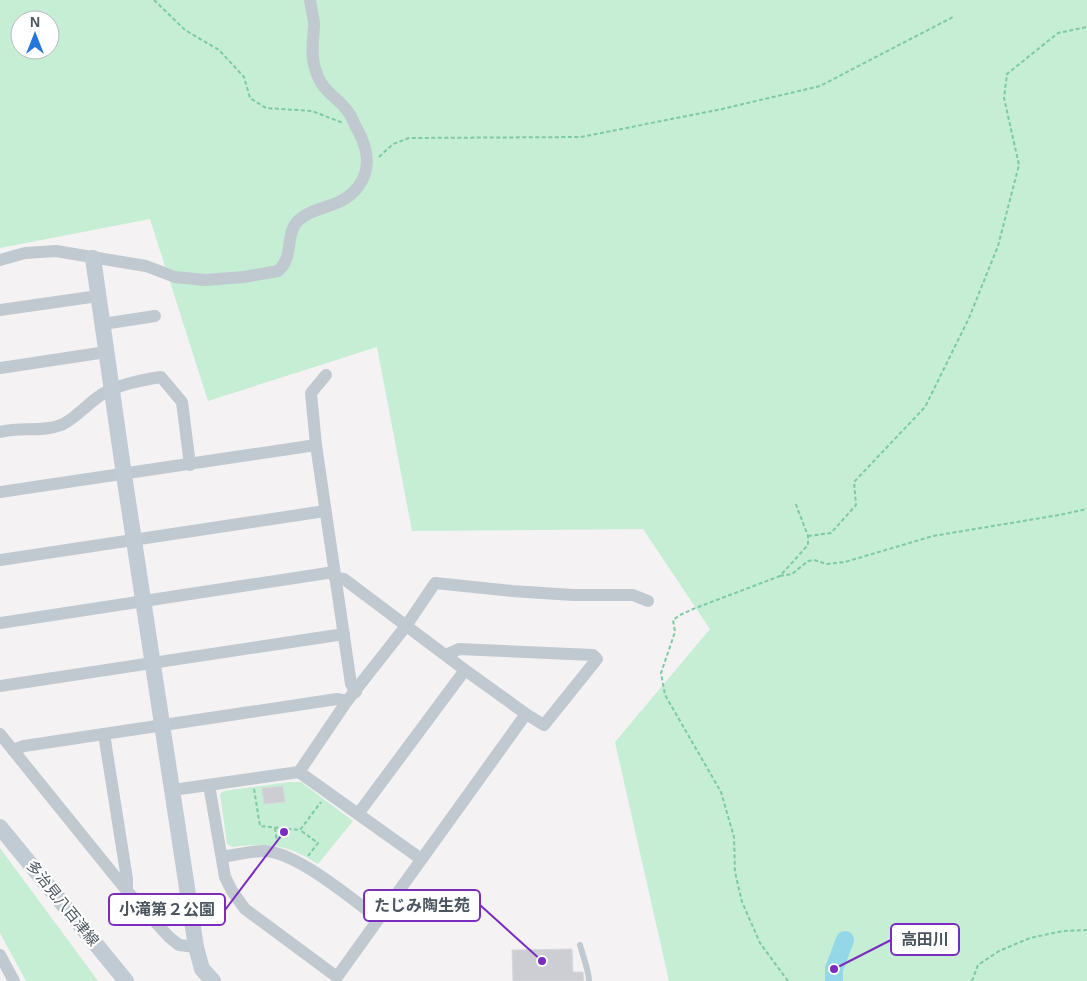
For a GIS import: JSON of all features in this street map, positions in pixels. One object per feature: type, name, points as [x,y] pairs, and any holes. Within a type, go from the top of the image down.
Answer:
[{"type":"street","points":[[0,260],[25,253],[56,251],[146,266],[175,277],[205,280],[244,277],[278,271],[285,264],[292,232],[298,220],[306,214],[334,205],[350,194],[358,187],[367,168],[367,154],[362,137],[349,113],[323,88],[314,68],[314,20],[310,0]]},
{"type":"street","points":[[94,258],[124,474],[196,947],[202,969],[213,981]]},
{"type":"street","points":[[0,310],[98,296]]},
{"type":"street","points":[[103,324],[155,316]]},
{"type":"street","points":[[0,368],[106,352]]},
{"type":"street","points":[[326,375],[311,393],[324,511],[352,696]]},
{"type":"street","points":[[0,432],[11,429],[30,430],[62,425],[100,395],[139,380],[160,377],[182,402],[190,465]]},
{"type":"street","points":[[0,492],[316,445]]},
{"type":"street","points":[[0,560],[324,511]]},
{"type":"street","points":[[0,623],[334,575],[344,580],[465,670],[544,725],[597,659],[594,655],[459,649],[446,655]]},
{"type":"street","points":[[299,772],[352,696],[406,626],[435,583],[573,595],[633,594],[648,601]]},
{"type":"street","points":[[0,686],[344,634]]},
{"type":"street","points":[[358,814],[465,670]]},
{"type":"street","points":[[13,750],[24,746],[352,696]]},
{"type":"street","points":[[209,785],[225,877],[232,891],[246,908],[337,977],[526,714]]},
{"type":"street","points":[[0,734],[127,891],[168,937],[179,945],[196,947]]},
{"type":"street","points":[[104,734],[127,879],[127,891]]},
{"type":"street","points":[[173,790],[299,772],[421,859]]},
{"type":"street","name":"多治見八百津線","points":[[0,826],[126,981]]},
{"type":"street","points":[[222,857],[263,851],[276,852],[298,861],[378,918]]},
{"type":"street","points":[[0,955],[14,981]]},
{"type":"lane","points":[[580,945],[589,981]]},
{"type":"path","points":[[154,0],[184,30],[219,50],[244,77],[250,98],[266,108],[312,111],[341,123],[355,125]]},
{"type":"path","points":[[367,168],[393,144],[409,138],[581,136],[722,109],[820,86],[952,16]]},
{"type":"path","points":[[808,536],[831,533],[856,505],[854,482],[925,407],[969,318],[998,246],[1018,165],[1004,98],[1007,74],[1058,33],[1087,27]]},
{"type":"path","points":[[780,576],[808,545],[808,536],[795,502]]},
{"type":"path","points":[[788,981],[760,943],[742,902],[735,872],[734,837],[721,792],[665,696],[660,673],[675,632],[673,620],[680,615],[780,576],[792,574],[808,561],[814,560],[827,564],[845,562],[933,536],[1059,516],[1087,509]]},
{"type":"path","points":[[252,779],[260,826],[300,830],[318,843],[307,857]]},
{"type":"path","points":[[300,830],[328,792]]},
{"type":"path","points":[[275,828],[276,852]]},
{"type":"path","points":[[972,981],[978,965],[999,951],[1030,938],[1063,931],[1087,930]]},
{"type":"green space","points":[[0,0],[1087,0],[1087,981],[669,981],[615,742],[710,629],[643,529],[412,531],[377,347],[208,401],[150,219],[0,248]]},
{"type":"green space","points":[[301,782],[353,821],[318,864],[286,848],[267,845],[232,847],[227,844],[220,794],[224,791]]},
{"type":"green space","points":[[0,848],[98,981],[26,981],[0,933]]},
{"type":"building","points":[[283,786],[285,802],[264,804],[262,788]]},
{"type":"building","points":[[572,949],[573,972],[583,972],[584,981],[513,981],[512,950]]},
{"type":"waterway","points":[[834,981],[834,969],[845,940]]},
{"type":"place","name":"小滝第２公園","points":[[284,832]]},
{"type":"place","name":"たじみ陶生苑","points":[[542,961]]},
{"type":"place","name":"高田川","points":[[834,969]]}]
